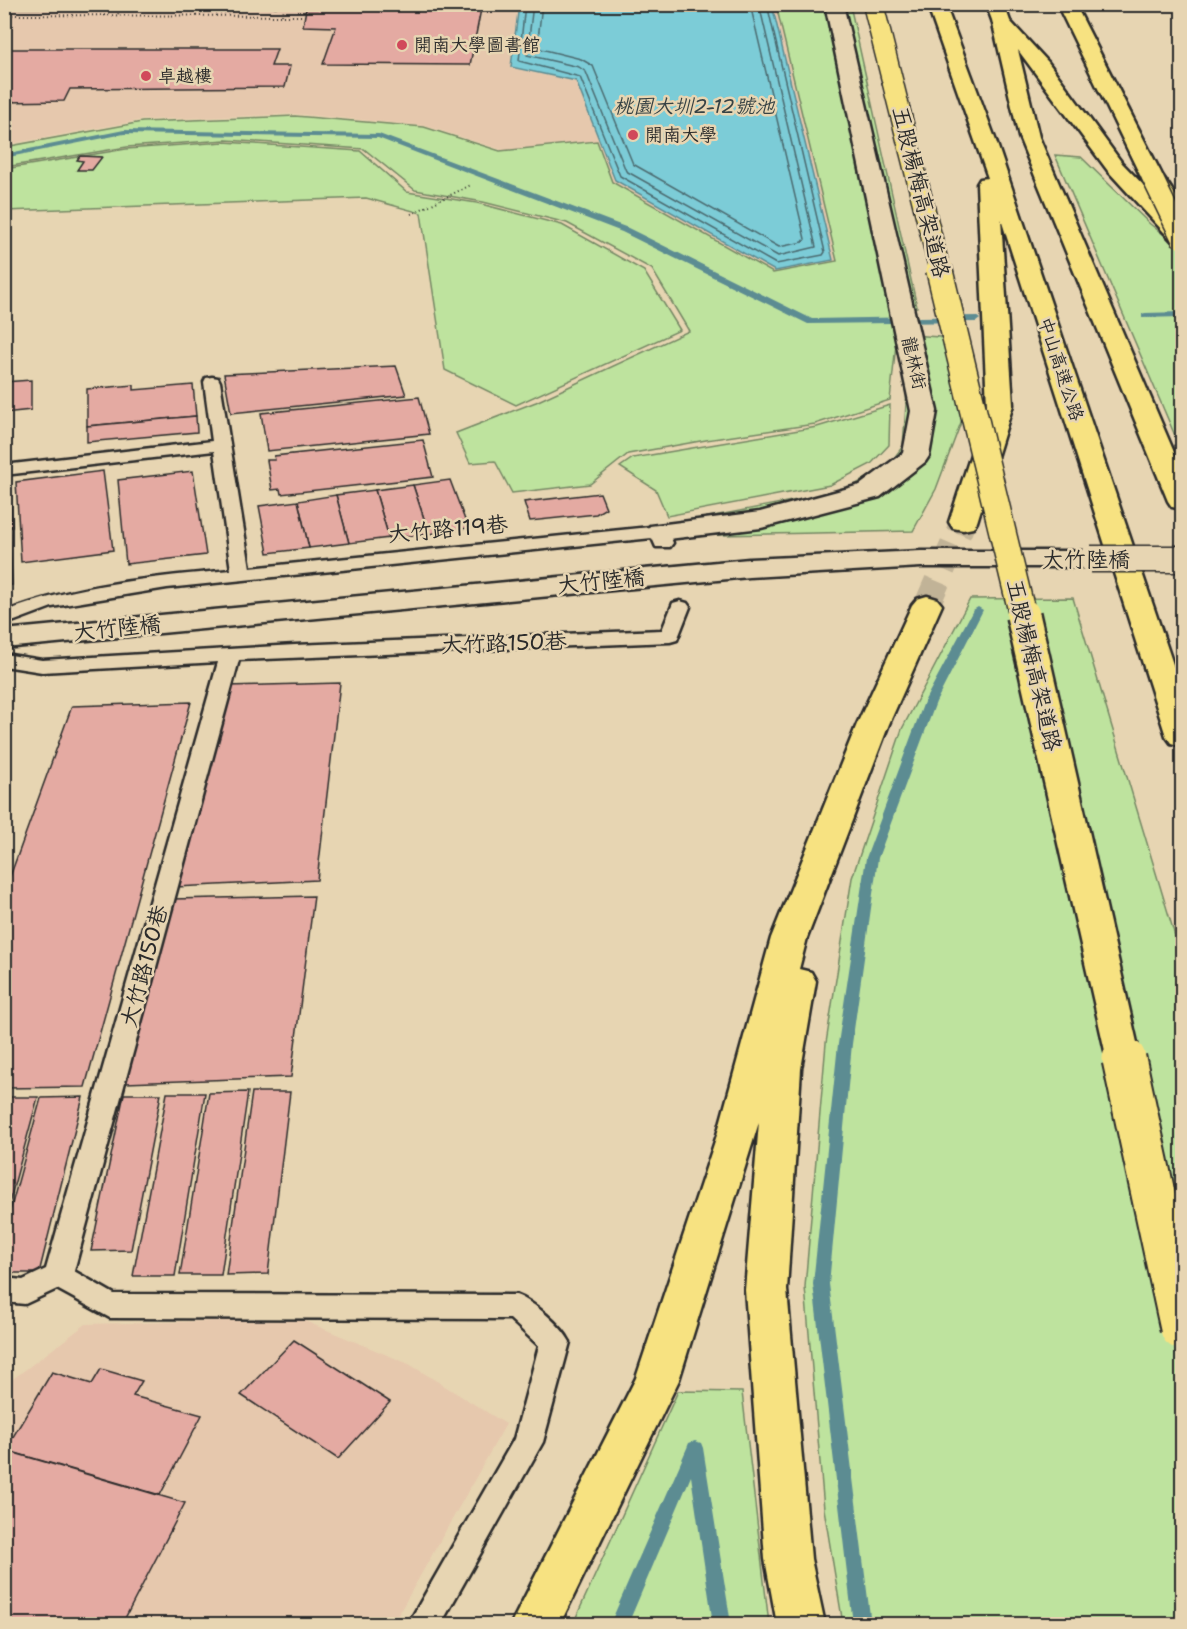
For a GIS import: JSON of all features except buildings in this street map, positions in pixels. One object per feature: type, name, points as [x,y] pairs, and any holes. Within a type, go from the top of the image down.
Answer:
[{"type":"highway","name":"五股楊梅高架道路","points":[[873,4],[952,313],[1120,1032],[1182,1328]]},
{"type":"highway","name":"中山高速公路","points":[[936,4],[986,141],[1182,736]]},
{"type":"highway","points":[[1066,4],[1182,238]]},
{"type":"highway","points":[[998,12],[1041,66],[1114,167],[1182,238]]},
{"type":"highway","points":[[998,12],[1029,137],[1182,501]]},
{"type":"highway","points":[[963,522],[1000,405],[986,141]]},
{"type":"highway","points":[[1151,176],[1182,221]]},
{"type":"highway","points":[[535,1624],[657,1380],[736,1136],[789,938],[873,724],[927,605]]},
{"type":"highway","points":[[801,1624],[788,1559],[766,1290],[782,1069],[821,861]]},
{"type":"street","name":"龍林街","points":[[662,538],[761,520],[870,491],[916,456],[924,411],[834,4]]},
{"type":"street","name":"大竹陸橋","points":[[9,639],[749,568],[921,559],[1182,559]]},
{"type":"lane","points":[[212,382],[241,573]]},
{"type":"lane","points":[[4,470],[222,445]]},
{"type":"lane","name":"大竹路119巷","points":[[9,639],[48,602],[167,582],[241,573],[662,538]]},
{"type":"lane","name":"大竹路150巷","points":[[9,639],[42,666],[230,655],[670,636],[680,608]]},
{"type":"lane","name":"大竹路150巷","points":[[58,1276],[230,655]]},
{"type":"lane","points":[[4,1290],[25,1292],[58,1276],[110,1306],[516,1307],[555,1342],[528,1442],[424,1624]]},
{"type":"path","points":[[118,15],[123,4]]},
{"type":"path","points":[[282,16],[286,4]]},
{"type":"path","points":[[4,15],[305,16]]},
{"type":"path","points":[[411,214],[471,186]]},
{"type":"shaded area","name":"開南大學","points":[[5,5],[791,5],[845,264],[772,280],[499,149],[426,126],[296,114],[142,120],[5,145]]},
{"type":"shaded area","points":[[300,1319],[409,1364],[506,1424],[393,1624],[5,1624],[5,1385],[86,1324]]},
{"type":"green space","points":[[5,4],[344,5],[343,7],[5,8]]},
{"type":"green space","points":[[776,5],[850,5],[917,307],[890,312],[897,335],[890,400],[815,424],[628,454],[590,484],[512,493],[495,461],[470,463],[456,433],[536,402],[689,331],[652,269],[567,223],[483,202],[415,190],[364,149],[226,140],[127,147],[5,167],[5,147],[142,122],[295,116],[424,127],[500,151],[597,141],[612,182],[773,273],[837,261]]},
{"type":"green space","points":[[224,142],[360,151],[407,192],[477,203],[562,225],[644,271],[680,330],[516,405],[445,370],[421,213],[366,198],[5,211],[5,169],[126,149]]},
{"type":"green space","points":[[1055,155],[1081,157],[1150,224],[1182,249],[1182,452]]},
{"type":"green space","points":[[911,335],[968,339],[963,417],[936,489],[913,531],[675,536],[671,524],[844,491],[888,466],[903,446]]},
{"type":"green space","points":[[890,405],[889,445],[871,464],[830,485],[667,516],[656,490],[620,467],[633,458],[817,427]]},
{"type":"green space","points":[[1073,598],[1182,959],[1182,1624],[843,1624],[824,1509],[805,1287],[826,1043],[852,878],[902,729],[970,599]]},
{"type":"green space","points":[[678,1391],[742,1392],[769,1624],[573,1624]]},
{"type":"water","name":"桃園大圳2-12號池","points":[[519,5],[772,5],[833,260],[775,271],[615,180],[576,81],[511,67]]},
{"type":"waterway","points":[[4,156],[124,132],[379,136],[625,230],[811,322],[976,319]]},
{"type":"waterway","points":[[1145,316],[1182,315]]},
{"type":"waterway","points":[[862,1624],[821,1284],[845,1044],[872,858],[930,702],[978,610]]},
{"type":"waterway","points":[[619,1624],[695,1448],[722,1624]]},
{"type":"tunnel","points":[[927,605],[963,522]]},
{"type":"place","name":"開南大學圖書館","points":[[402,45]]},
{"type":"place","name":"卓越樓","points":[[146,76]]},
{"type":"place","name":"開南大學","points":[[633,135]]}]
